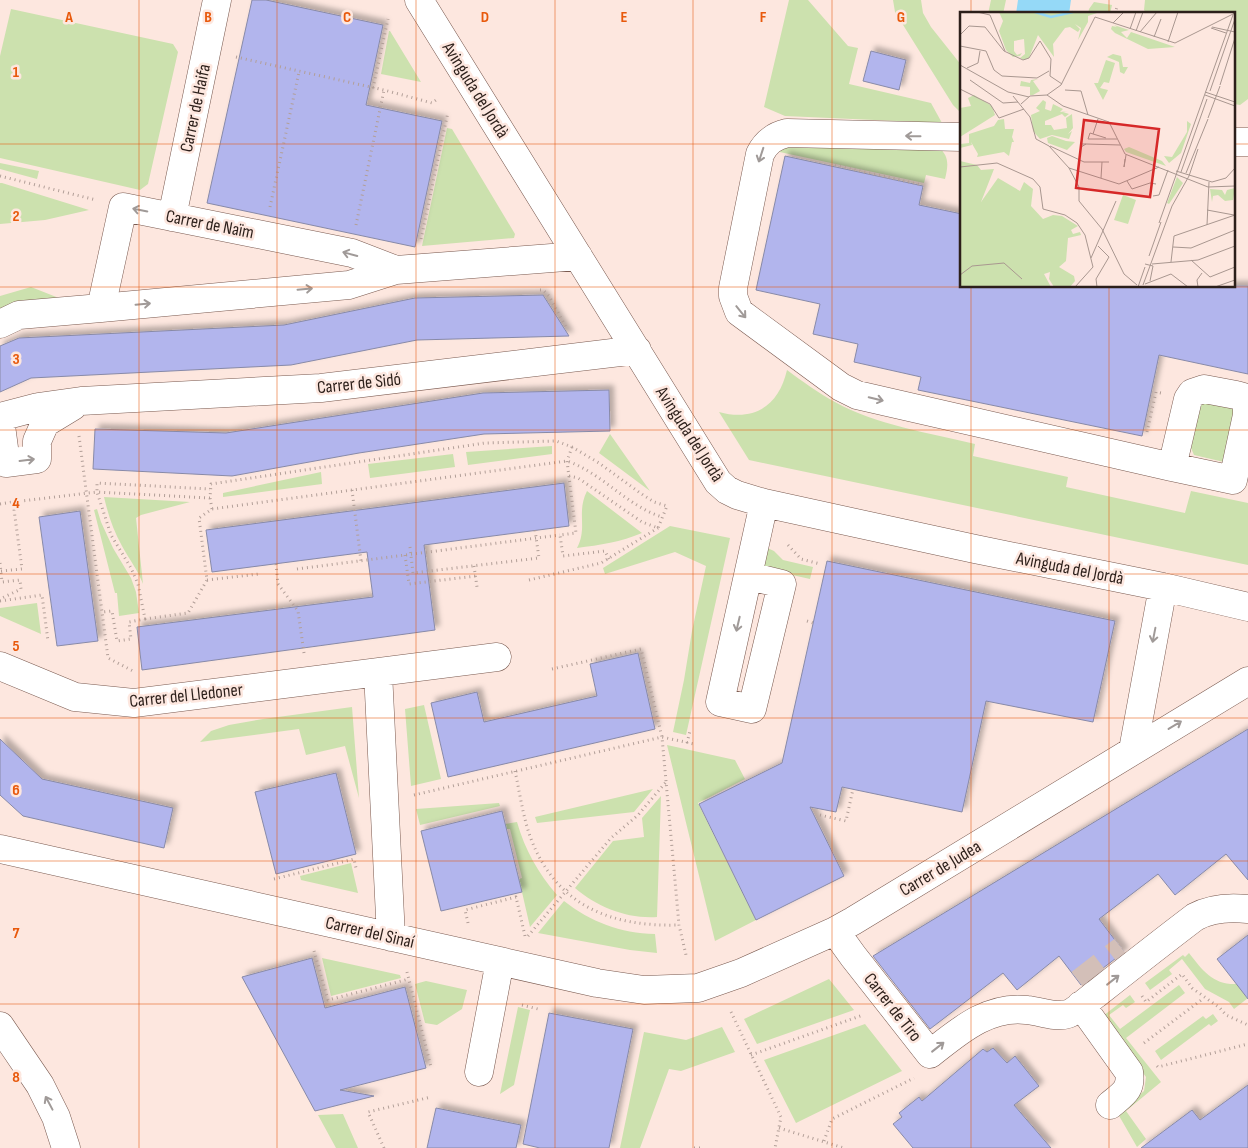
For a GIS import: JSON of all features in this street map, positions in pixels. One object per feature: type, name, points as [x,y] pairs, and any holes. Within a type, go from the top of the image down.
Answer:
[{"type":"street","name":"Carrer de Haifa","points":[[172,217],[217,0]]},
{"type":"street","name":"Avinguda del Jordà","points":[[420,0],[437,11],[578,256],[718,482],[727,490],[764,503],[975,549],[1163,587],[1248,607]]},
{"type":"street","points":[[960,137],[787,133],[778,135],[770,140],[760,154],[733,288],[732,296],[739,312],[841,387],[857,395],[1172,467],[1240,482],[1248,408],[1247,402],[1243,397],[1204,389],[1192,393],[1188,399],[1172,467]]},
{"type":"street","name":"Carrer de Naïm","points":[[101,308],[123,207],[352,254],[396,270]]},
{"type":"street","name":"Carrer de Naïm","points":[[0,324],[19,315],[349,285],[396,270],[578,256]]},
{"type":"street","name":"Carrer de Sidó","points":[[81,401],[44,423],[37,440],[37,459],[6,463],[0,417],[38,407],[81,401],[321,388],[637,350]]},
{"type":"street","points":[[749,576],[764,503]]},
{"type":"street","points":[[1133,750],[1163,587]]},
{"type":"street","name":"Carrer del Lledoner","points":[[0,666],[75,697],[134,703],[496,657]]},
{"type":"street","points":[[378,672],[391,937]]},
{"type":"street","name":"Carrer de Judea","points":[[741,973],[836,931],[1248,681]]},
{"type":"street","name":"Carrer del Sinaí","points":[[0,849],[596,983],[644,990],[698,988],[741,973]]},
{"type":"street","name":"Carrer de Tiro","points":[[1123,950],[1172,912],[1186,905],[1205,912]]},
{"type":"street","name":"Carrer de Tiro","points":[[836,931],[853,956],[930,1054],[965,1026],[980,1019],[1012,1010],[1028,1010],[1042,1014],[1069,1014],[1080,994],[1195,917],[1205,912],[1234,908],[1248,909]]},
{"type":"street","points":[[479,1072],[500,961]]},
{"type":"street","points":[[1080,994],[1129,1072],[1131,1083],[1126,1092],[1110,1105]]},
{"type":"street","points":[[0,1026],[40,1085],[56,1117],[66,1148]]},
{"type":"path","points":[[1116,12],[1117,7]]},
{"type":"path","points":[[373,88],[388,19]]},
{"type":"path","points":[[240,58],[384,90],[432,103],[440,98]]},
{"type":"path","points":[[268,216],[300,72]]},
{"type":"path","points":[[354,234],[384,90]]},
{"type":"path","points":[[421,241],[448,112]]},
{"type":"path","points":[[828,164],[922,184]]},
{"type":"path","points":[[0,176],[100,202]]},
{"type":"path","points":[[539,290],[543,290],[549,296],[568,331]]},
{"type":"path","points":[[79,435],[108,658],[136,673]]},
{"type":"path","points":[[212,509],[210,498],[211,484],[485,443],[556,441],[572,447],[599,463],[654,502],[667,506],[658,528],[609,559],[601,563],[529,580]]},
{"type":"path","points":[[297,569],[576,533],[567,462],[572,447]]},
{"type":"path","points":[[102,612],[112,611],[117,641],[131,639],[129,622],[188,613],[207,580],[199,518],[212,509],[567,462],[580,466],[648,512],[662,517]]},
{"type":"path","points":[[568,476],[578,478],[642,522],[658,528]]},
{"type":"path","points":[[145,619],[138,584],[131,568],[111,535],[96,492],[97,483],[210,489]]},
{"type":"path","points":[[352,490],[361,561]]},
{"type":"path","points":[[0,504],[96,492],[210,498]]},
{"type":"path","points":[[1,571],[22,569],[13,502]]},
{"type":"path","points":[[410,547],[413,573],[538,558],[535,530]]},
{"type":"path","points":[[560,535],[563,556],[605,551],[609,559]]},
{"type":"path","points":[[788,545],[800,559],[820,564]]},
{"type":"path","points":[[405,555],[409,584],[476,576]]},
{"type":"path","points":[[0,563],[2,582],[20,580],[21,589],[0,600]]},
{"type":"path","points":[[276,564],[278,584],[298,611],[304,656]]},
{"type":"path","points":[[474,566],[477,586]]},
{"type":"path","points":[[207,580],[260,574]]},
{"type":"path","points":[[0,600],[42,595],[48,641]]},
{"type":"path","points":[[808,621],[813,622]]},
{"type":"path","points":[[552,670],[641,649],[662,737],[679,925],[686,955]]},
{"type":"path","points":[[687,743],[690,731]]},
{"type":"path","points":[[408,796],[662,737],[694,744]]},
{"type":"path","points":[[515,771],[532,839],[551,876],[565,892],[587,907],[614,918],[644,925],[679,925]]},
{"type":"path","points":[[468,923],[465,910],[516,897],[527,936],[611,838],[638,815],[666,781]]},
{"type":"path","points":[[820,815],[846,821],[853,789]]},
{"type":"path","points":[[272,879],[354,859],[358,875]]},
{"type":"path","points":[[314,951],[328,1000],[409,979]]},
{"type":"path","points":[[407,972],[431,1067]]},
{"type":"path","points":[[1143,996],[1146,1002],[1182,974],[1192,988],[1204,998],[1220,1008],[1226,1015],[1248,1025]]},
{"type":"path","points":[[1141,1045],[1204,998]]},
{"type":"path","points":[[514,1004],[538,1009]]},
{"type":"path","points":[[731,1012],[781,1117],[775,1148]]},
{"type":"path","points":[[751,1055],[866,1014]]},
{"type":"path","points":[[1158,1067],[1248,1044]]},
{"type":"path","points":[[824,1141],[832,1118],[915,1077]]},
{"type":"path","points":[[384,1148],[368,1112],[432,1097]]},
{"type":"path","points":[[779,1128],[844,1148]]},
{"type":"path","points":[[694,1148],[700,1148]]},
{"type":"green space","points":[[789,0],[808,0],[848,46],[858,48],[849,84],[931,103],[942,123],[785,116],[764,107]]},
{"type":"green space","points":[[893,0],[921,0],[923,13],[931,27],[960,63],[960,112],[953,105],[895,12]]},
{"type":"green space","points":[[991,0],[1006,0],[1003,12],[988,12]]},
{"type":"green space","points":[[1145,0],[1248,0],[1248,99],[1240,105],[1236,104],[1236,12],[1146,12]]},
{"type":"green space","points":[[1094,2],[1112,5],[1110,12],[1088,12]]},
{"type":"green space","points":[[11,9],[173,44],[178,52],[148,184],[140,190],[0,158],[0,56]]},
{"type":"green space","points":[[390,31],[421,82],[381,74]]},
{"type":"green space","points":[[447,128],[452,129],[515,234],[514,238],[422,246]]},
{"type":"green space","points":[[778,145],[938,147],[945,154],[947,170],[945,179],[926,175],[924,183],[775,151]]},
{"type":"green space","points":[[0,163],[39,171],[37,179],[0,169]]},
{"type":"green space","points":[[0,183],[89,210],[45,220],[0,224]]},
{"type":"green space","points":[[31,287],[64,300],[0,311],[0,296]]},
{"type":"green space","points":[[787,370],[822,395],[851,410],[885,422],[975,444],[973,456],[1068,477],[1066,487],[1185,513],[1191,491],[1248,503],[1248,565],[749,460],[719,412],[744,415],[764,408],[778,393]]},
{"type":"green space","points":[[1236,402],[1224,462],[1194,455],[1191,448],[1201,403]]},
{"type":"green space","points":[[610,434],[650,491],[599,453]]},
{"type":"green space","points":[[552,446],[552,454],[468,465],[466,452]]},
{"type":"green space","points":[[453,454],[455,467],[370,478],[368,464]]},
{"type":"green space","points":[[321,472],[322,484],[223,497],[223,493]]},
{"type":"green space","points":[[587,491],[642,533],[618,541],[577,548],[582,533],[582,506]]},
{"type":"green space","points":[[104,497],[190,502],[136,518],[143,584],[116,534]]},
{"type":"green space","points":[[97,509],[113,548],[131,578],[136,592],[139,613],[119,616],[117,593],[115,593],[94,510]]},
{"type":"green space","points":[[670,526],[730,538],[686,735],[673,732],[706,566],[675,552],[605,574],[603,568]]},
{"type":"green space","points":[[763,546],[774,551],[783,560],[813,567],[810,579],[761,568]]},
{"type":"green space","points":[[37,603],[41,634],[0,616],[0,608]]},
{"type":"green space","points":[[424,705],[441,779],[411,786],[405,709]]},
{"type":"green space","points":[[352,707],[359,798],[345,746],[306,755],[299,729],[200,742],[211,731],[229,725]]},
{"type":"green space","points":[[667,745],[735,760],[745,779],[698,803],[756,920],[715,941]]},
{"type":"green space","points":[[653,789],[634,812],[537,823],[535,817]]},
{"type":"green space","points":[[661,796],[657,917],[624,914],[593,901],[575,888],[613,841],[644,837],[642,818]]},
{"type":"green space","points":[[499,803],[500,806],[420,825],[416,809]]},
{"type":"green space","points":[[517,822],[533,861],[557,895],[530,927],[519,879],[522,878],[510,829],[506,829],[505,824]]},
{"type":"green space","points":[[351,863],[358,893],[301,880],[300,876]]},
{"type":"green space","points":[[564,901],[585,915],[606,925],[618,929],[655,934],[657,953],[630,950],[538,933]]},
{"type":"green space","points":[[1189,953],[1209,976],[1221,982],[1237,984],[1248,998],[1234,1009],[1229,1002],[1205,989],[1182,959],[1169,970],[1172,974],[1150,990],[1145,983],[1183,955],[1185,957]]},
{"type":"green space","points":[[322,958],[400,975],[401,978],[331,996]]},
{"type":"green space","points":[[829,979],[854,1010],[757,1044],[744,1019]]},
{"type":"green space","points":[[426,981],[467,990],[462,1009],[437,1025],[425,1023],[415,984]]},
{"type":"green space","points":[[1179,985],[1185,993],[1126,1038],[1161,1082],[1126,1111],[1146,1139],[1137,1147],[1118,1114],[1144,1091],[1146,1077],[1103,1016],[1130,995],[1135,1002],[1126,1008],[1123,1005],[1109,1015],[1120,1029]]},
{"type":"green space","points":[[518,1007],[530,1010],[514,1085],[500,1094]]},
{"type":"green space","points":[[1213,1014],[1218,1021],[1211,1026],[1209,1024],[1161,1060],[1155,1051],[1203,1016],[1206,1019]]},
{"type":"green space","points":[[865,1024],[902,1071],[796,1123],[764,1060]]},
{"type":"green space","points":[[722,1027],[735,1052],[681,1071],[669,1069],[640,1148],[620,1148],[644,1032],[686,1040]]},
{"type":"green space","points":[[343,1114],[358,1148],[336,1148],[318,1115]]},
{"type":"water","points":[[1018,0],[1071,0],[1069,12],[1016,12]]},
{"type":"building","points":[[252,0],[266,0],[383,25],[366,105],[442,121],[415,247],[207,203]]},
{"type":"building","points":[[871,51],[906,60],[899,90],[863,81]]},
{"type":"building","points":[[785,156],[923,186],[919,205],[960,214],[960,288],[1236,288],[1236,286],[1248,286],[1248,374],[1159,355],[1142,436],[918,390],[921,377],[854,362],[858,344],[813,334],[820,304],[756,290]]},
{"type":"building","points":[[543,295],[569,336],[417,340],[291,365],[31,378],[0,392],[0,346],[19,338],[284,325],[415,298]]},
{"type":"building","points":[[609,390],[610,431],[484,434],[359,453],[232,476],[93,469],[95,429],[226,433],[483,393]]},
{"type":"building","points":[[564,483],[569,526],[424,545],[435,630],[142,670],[137,627],[373,597],[367,552],[212,572],[206,530]]},
{"type":"building","points":[[80,511],[98,641],[57,646],[39,517]]},
{"type":"building","points":[[827,561],[1115,621],[1093,722],[986,701],[962,812],[842,787],[836,812],[810,807],[844,876],[756,920],[699,804],[782,763]]},
{"type":"building","points":[[638,653],[655,729],[448,777],[431,703],[477,692],[484,722],[597,696],[590,664]]},
{"type":"building","points":[[1248,729],[1248,880],[1226,854],[1175,895],[1158,874],[1099,919],[1124,952],[1081,985],[1059,956],[1017,990],[1003,973],[930,1029],[873,956]]},
{"type":"building","points":[[0,739],[42,779],[173,808],[164,848],[23,816],[0,795]]},
{"type":"building","points":[[336,773],[356,854],[276,874],[255,792]]},
{"type":"building","points":[[502,811],[522,892],[441,911],[421,831]]},
{"type":"building","points":[[1248,935],[1248,999],[1217,959]]},
{"type":"building","points":[[312,958],[325,1008],[405,987],[426,1068],[340,1090],[374,1096],[315,1111],[242,977]]},
{"type":"building","points":[[549,1013],[633,1029],[609,1148],[540,1148],[523,1144]]},
{"type":"building","points":[[993,1048],[1007,1063],[1015,1056],[1039,1086],[1014,1105],[1051,1148],[913,1148],[893,1124],[902,1117],[899,1113],[919,1097],[922,1101],[983,1049],[987,1052]]},
{"type":"building","points":[[1248,1085],[1248,1148],[1141,1148],[1192,1110],[1200,1120]]},
{"type":"building","points":[[436,1108],[521,1125],[516,1148],[427,1148]]},
{"type":"tunnel","points":[[1080,983],[1123,950]]}]
